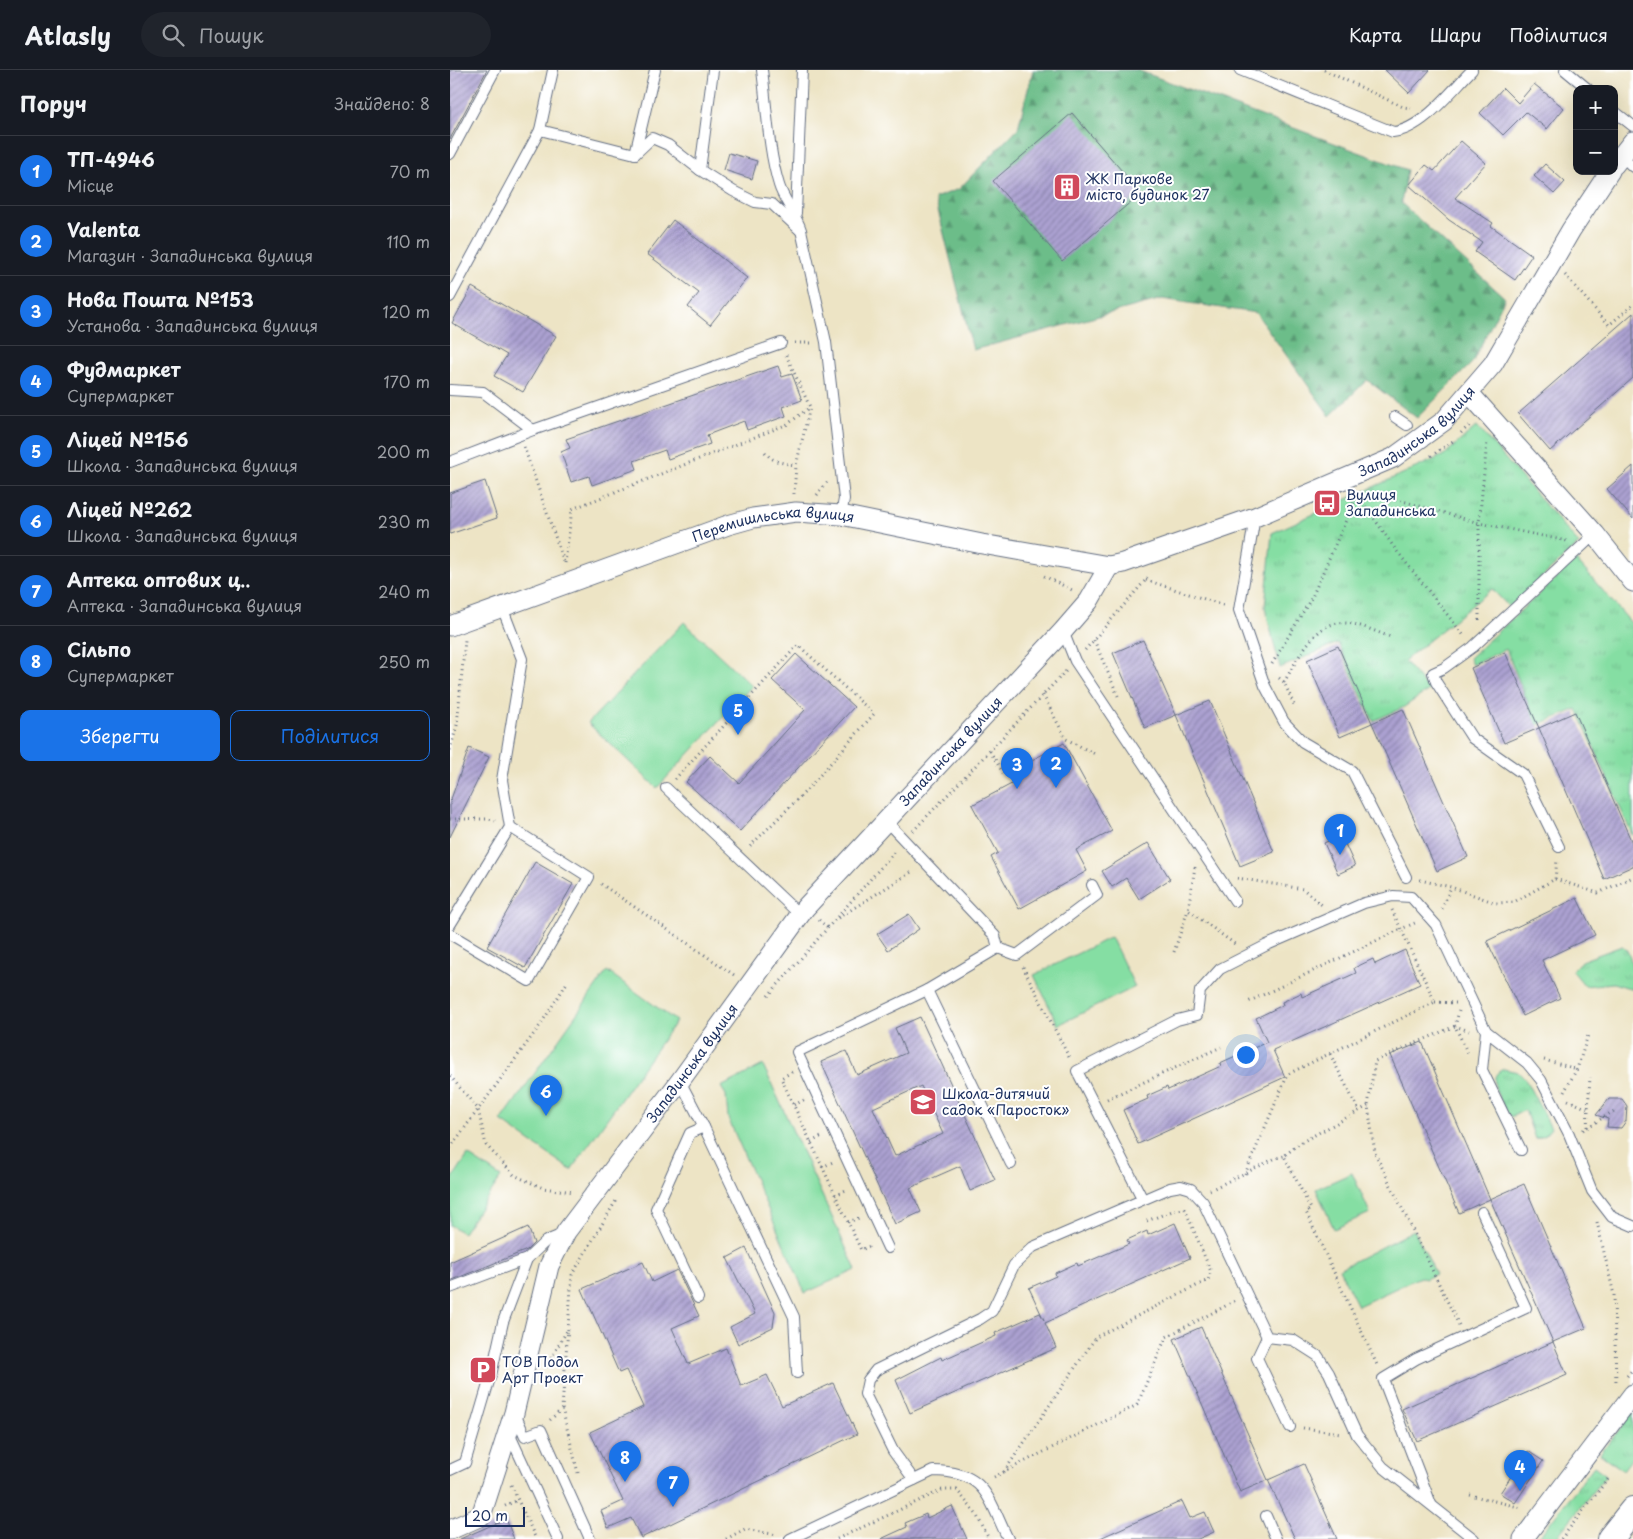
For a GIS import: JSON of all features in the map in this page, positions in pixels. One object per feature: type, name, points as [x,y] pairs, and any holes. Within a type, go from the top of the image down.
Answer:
[{"type":"main road","points":[[1610,1539],[1633,1510]]},
{"type":"street","name":"Западинська вулиця","points":[[450,1530],[481,1516],[514,1413],[548,1266],[566,1232],[680,1081],[800,915],[1063,631],[1088,601],[1109,566],[1122,564],[1255,516],[1393,458],[1444,421],[1470,394],[1493,364],[1571,230],[1607,175]]},
{"type":"street","points":[[1470,394],[1590,539],[1633,582]]},
{"type":"street","name":"Перемишльська вулиця","points":[[454,632],[502,607],[728,525],[752,518],[796,512],[841,515],[982,544],[1109,566]]},
{"type":"street","points":[[1523,1539],[1625,1392]]},
{"type":"lane","points":[[450,154],[496,70]]},
{"type":"lane","points":[[450,298],[540,130],[553,70]]},
{"type":"lane","points":[[635,154],[655,70]]},
{"type":"lane","points":[[700,170],[713,70]]},
{"type":"lane","points":[[762,70],[769,132],[779,187],[796,214],[801,230],[826,342],[844,499],[841,515]]},
{"type":"lane","points":[[796,214],[802,70]]},
{"type":"lane","points":[[1240,70],[1393,132],[1402,131],[1418,124],[1472,70]]},
{"type":"lane","points":[[1565,70],[1583,85]]},
{"type":"lane","points":[[1618,114],[1633,126]]},
{"type":"lane","points":[[540,130],[635,154]]},
{"type":"lane","points":[[635,154],[652,138],[668,145],[700,170],[733,191],[755,202],[772,204],[801,230]]},
{"type":"lane","points":[[450,462],[533,430],[781,343]]},
{"type":"lane","points":[[450,390],[483,392],[533,430]]},
{"type":"lane","points":[[1395,417],[1407,425]]},
{"type":"lane","points":[[1255,516],[1239,610],[1265,686],[1284,722],[1303,742],[1352,771],[1406,876]]},
{"type":"lane","points":[[1559,848],[1523,774],[1472,738],[1436,682],[1433,673],[1444,668],[1476,644],[1590,539]]},
{"type":"lane","points":[[450,926],[510,826],[502,780],[522,659],[502,607]]},
{"type":"lane","points":[[1063,631],[1075,661],[1235,901]]},
{"type":"lane","points":[[666,788],[800,915]]},
{"type":"lane","points":[[887,822],[995,936],[998,948]]},
{"type":"lane","points":[[450,934],[529,980],[589,877],[510,826]]},
{"type":"lane","points":[[998,948],[1017,955],[1097,895],[1092,885]]},
{"type":"lane","points":[[1142,1198],[1076,1071],[1177,1020],[1196,1016],[1200,991],[1220,969],[1364,904],[1386,898],[1410,897],[1436,925],[1486,1031],[1527,1063],[1541,1080],[1569,1134],[1592,1191],[1612,1216],[1633,1226]]},
{"type":"lane","points":[[888,1248],[797,1052],[927,990],[998,948]]},
{"type":"lane","points":[[927,990],[1011,1164]]},
{"type":"lane","points":[[1486,1031],[1482,1070],[1521,1150]]},
{"type":"lane","points":[[680,1081],[704,1127],[794,1317],[797,1373]]},
{"type":"lane","points":[[698,1298],[656,1209],[690,1133],[704,1127]]},
{"type":"lane","points":[[914,1480],[893,1451],[865,1394],[868,1380],[876,1370],[980,1319],[992,1311],[1014,1265],[1034,1247],[1142,1198],[1181,1186],[1191,1189],[1203,1202],[1266,1337],[1257,1358],[1290,1427]]},
{"type":"lane","points":[[1432,1506],[1383,1379],[1416,1359],[1526,1308],[1482,1212]]},
{"type":"lane","points":[[450,1288],[526,1259],[546,1241],[566,1232]]},
{"type":"lane","points":[[450,1470],[465,1463],[492,1371],[503,1322],[526,1259]]},
{"type":"lane","points":[[1266,1337],[1293,1340],[1318,1356],[1329,1373],[1357,1435],[1382,1467],[1474,1539]]},
{"type":"lane","points":[[514,1413],[525,1436],[541,1430],[590,1539]]},
{"type":"lane","points":[[508,1432],[558,1539]]},
{"type":"lane","points":[[790,1538],[933,1471],[951,1471],[967,1475],[980,1483],[1008,1539]]},
{"type":"lane","points":[[1266,1516],[1276,1539]]},
{"type":"path","points":[[1324,70],[1403,107],[1417,106]]},
{"type":"path","points":[[1560,283],[1570,267]]},
{"type":"path","points":[[1565,275],[1609,325],[1633,305]]},
{"type":"path","points":[[794,494],[796,466],[810,407],[781,343],[817,344]]},
{"type":"path","points":[[520,435],[565,563],[572,509],[788,424],[810,407]]},
{"type":"path","points":[[1424,459],[1441,451],[1485,410]]},
{"type":"path","points":[[1476,644],[1478,523],[1487,441]]},
{"type":"path","points":[[765,452],[776,462],[796,466]]},
{"type":"path","points":[[1349,495],[1358,493],[1366,488]]},
{"type":"path","points":[[1358,493],[1406,502],[1478,523],[1590,539]]},
{"type":"path","points":[[1358,493],[1396,550],[1476,644]]},
{"type":"path","points":[[1265,686],[1268,671],[1312,597],[1358,493]]},
{"type":"path","points":[[763,1001],[905,840],[1075,661],[1154,571]]},
{"type":"path","points":[[1041,574],[1074,590]]},
{"type":"path","points":[[1146,580],[1239,610]]},
{"type":"path","points":[[1284,682],[1309,642],[1328,625],[1345,622],[1390,637]]},
{"type":"path","points":[[450,750],[458,725],[466,635],[454,632]]},
{"type":"path","points":[[1094,640],[1119,699]]},
{"type":"path","points":[[666,788],[798,645],[874,714],[807,790],[739,858]]},
{"type":"path","points":[[1268,671],[1284,682],[1299,715]]},
{"type":"path","points":[[1043,695],[1066,739],[1097,755]]},
{"type":"path","points":[[990,751],[1003,773]]},
{"type":"path","points":[[450,819],[489,818]]},
{"type":"path","points":[[1174,952],[1188,910],[1198,846]]},
{"type":"path","points":[[1554,879],[1559,848]]},
{"type":"path","points":[[834,920],[926,863]]},
{"type":"path","points":[[1217,874],[1303,889],[1335,916]]},
{"type":"path","points":[[1406,876],[1451,886],[1496,904],[1514,902],[1554,879],[1598,893],[1633,877]]},
{"type":"path","points":[[601,884],[750,986]]},
{"type":"path","points":[[1436,925],[1451,886]]},
{"type":"path","points":[[1386,898],[1435,1002]]},
{"type":"path","points":[[1188,910],[1249,955]]},
{"type":"path","points":[[1246,1003],[1429,916]]},
{"type":"path","points":[[450,1148],[541,1024],[568,980]]},
{"type":"path","points":[[1031,983],[1076,1071]]},
{"type":"path","points":[[1245,1174],[1288,1074],[1435,1002],[1462,1003]]},
{"type":"path","points":[[1465,1337],[1376,1153],[1368,1106],[1375,1062],[1454,1026],[1472,1061],[1482,1070]]},
{"type":"path","points":[[1588,1035],[1577,1069],[1561,1097],[1588,1109]]},
{"type":"path","points":[[1102,1101],[1221,1047]]},
{"type":"path","points":[[1330,1054],[1358,1111]]},
{"type":"path","points":[[1540,1060],[1550,1060],[1577,1069]]},
{"type":"path","points":[[450,1076],[478,1109],[486,1145],[514,1176],[544,1188],[595,1194]]},
{"type":"path","points":[[1587,1128],[1590,1077]]},
{"type":"path","points":[[781,1078],[860,1250]]},
{"type":"path","points":[[1198,1196],[1276,1158],[1284,1156],[1300,1143],[1368,1106]]},
{"type":"path","points":[[1569,1134],[1578,1133],[1614,1111]]},
{"type":"path","points":[[1284,1156],[1311,1209],[1306,1212],[1383,1379]]},
{"type":"path","points":[[1205,1184],[1210,1190]]},
{"type":"path","points":[[1592,1191],[1614,1295],[1625,1392]]},
{"type":"path","points":[[580,1482],[562,1408],[572,1275],[621,1194]]},
{"type":"path","points":[[1004,1472],[1096,1337],[1208,1280],[1211,1272],[1185,1210],[1174,1210],[1144,1222]]},
{"type":"path","points":[[994,1477],[1137,1405],[1166,1337],[1246,1294]]},
{"type":"path","points":[[1290,1427],[1357,1435]]},
{"type":"path","points":[[499,1460],[536,1539]]},
{"type":"path","points":[[1562,1539],[1608,1479]]},
{"type":"path","points":[[837,1539],[942,1490],[957,1490],[976,1514],[989,1539]]},
{"type":"path","points":[[1470,1495],[1525,1509]]},
{"type":"path","points":[[726,1539],[745,1529],[790,1538]]},
{"type":"green space","points":[[1033,70],[1137,70],[1407,170],[1401,203],[1505,298],[1472,363],[1417,418],[1367,380],[1330,416],[1256,313],[1162,299],[973,350],[935,198],[959,189],[1018,128]]},
{"type":"green space","points":[[1477,426],[1579,544],[1509,607],[1492,589],[1404,661],[1429,690],[1404,707],[1373,721],[1338,643],[1280,668],[1265,607],[1272,533],[1444,455]]},
{"type":"green space","points":[[1576,560],[1633,625],[1633,837],[1577,709],[1537,725],[1506,649],[1472,665],[1469,658]]},
{"type":"green space","points":[[684,622],[752,686],[657,788],[588,723]]},
{"type":"green space","points":[[1111,937],[1135,987],[1058,1025],[1034,975]]},
{"type":"green space","points":[[1622,946],[1626,949],[1630,958],[1633,989],[1613,983],[1585,986],[1572,970],[1581,961]]},
{"type":"green space","points":[[607,971],[676,1021],[571,1170],[501,1121]]},
{"type":"green space","points":[[763,1065],[856,1270],[805,1293],[728,1118],[726,1095],[721,1087]]},
{"type":"green space","points":[[1504,1069],[1518,1072],[1525,1079],[1551,1128],[1544,1136],[1535,1139],[1525,1110],[1511,1117],[1508,1114],[1494,1083],[1498,1072]]},
{"type":"green space","points":[[468,1155],[501,1177],[463,1233],[450,1225],[450,1182]]},
{"type":"green space","points":[[1352,1173],[1370,1213],[1334,1229],[1316,1189]]},
{"type":"green space","points":[[1414,1230],[1436,1274],[1425,1279],[1420,1277],[1358,1306],[1339,1269]]},
{"type":"green space","points":[[1633,1412],[1633,1457],[1623,1470],[1600,1454]]},
{"type":"green space","points":[[1594,1466],[1606,1475],[1555,1539],[1537,1539]]},
{"type":"building","points":[[450,70],[487,70],[450,139]]},
{"type":"building","points":[[1385,70],[1430,70],[1409,93]]},
{"type":"building","points":[[1534,84],[1564,108],[1547,129],[1526,112],[1503,135],[1480,113],[1503,88],[1518,103]]},
{"type":"building","name":"ЖК Паркове місто, будинок 27","points":[[1072,113],[1141,193],[1062,261],[993,181]]},
{"type":"building","points":[[1461,141],[1486,163],[1455,198],[1493,223],[1491,226],[1532,255],[1515,280],[1475,252],[1482,242],[1449,220],[1409,185],[1426,165],[1434,171]]},
{"type":"building","points":[[729,153],[757,161],[752,179],[724,170]]},
{"type":"building","points":[[1545,164],[1565,182],[1554,194],[1534,176]]},
{"type":"building","points":[[673,220],[747,278],[710,325],[688,307],[699,293],[647,254]]},
{"type":"building","points":[[472,287],[556,336],[523,392],[494,376],[507,355],[452,323]]},
{"type":"building","points":[[1633,313],[1633,378],[1550,451],[1518,414]]},
{"type":"building","points":[[778,366],[782,377],[792,374],[802,400],[783,407],[786,416],[747,430],[744,421],[707,435],[710,444],[668,459],[665,450],[634,461],[637,469],[592,485],[589,476],[571,482],[561,452],[570,448],[566,439]]},
{"type":"building","points":[[1633,466],[1633,519],[1607,489]]},
{"type":"building","points":[[485,481],[497,518],[450,534],[450,493]]},
{"type":"building","points":[[1143,640],[1176,715],[1145,728],[1113,653]]},
{"type":"building","points":[[1338,646],[1372,723],[1340,737],[1307,660]]},
{"type":"building","points":[[1505,652],[1539,728],[1504,743],[1471,668]]},
{"type":"building","points":[[796,654],[854,707],[740,831],[686,782],[710,756],[739,783],[805,710],[772,680]]},
{"type":"building","points":[[1210,701],[1274,852],[1240,866],[1176,715]]},
{"type":"building","points":[[1403,709],[1468,857],[1437,871],[1372,723]]},
{"type":"building","points":[[1575,712],[1633,845],[1633,866],[1604,879],[1539,728]]},
{"type":"building","points":[[1064,743],[1112,831],[1076,850],[1087,871],[1019,909],[991,857],[998,853],[972,805],[1021,779],[1015,769]]},
{"type":"building","points":[[469,748],[489,757],[450,837],[450,802]]},
{"type":"building","points":[[1341,835],[1355,866],[1338,874],[1324,843]]},
{"type":"building","points":[[1148,843],[1170,879],[1139,899],[1126,878],[1112,887],[1102,871]]},
{"type":"building","points":[[535,862],[573,884],[525,968],[487,947]]},
{"type":"building","points":[[1577,898],[1595,935],[1542,960],[1560,998],[1523,1016],[1487,941]]},
{"type":"building","points":[[909,914],[919,929],[888,950],[877,934]]},
{"type":"building","points":[[1405,950],[1420,984],[1273,1050],[1285,1077],[1138,1144],[1123,1110],[1148,1099],[1147,1096],[1167,1087],[1168,1090],[1221,1066],[1220,1063],[1267,1042],[1256,1018],[1283,1005],[1282,1002],[1301,993],[1302,997],[1356,973],[1354,968],[1373,959],[1375,964]]},
{"type":"building","points":[[920,1017],[995,1180],[970,1191],[960,1166],[910,1188],[921,1212],[895,1224],[821,1062],[846,1051],[857,1075],[906,1053],[895,1028]],"holes":[[[921,1086],[943,1134],[895,1156],[873,1108]]]},
{"type":"building","points":[[1422,1042],[1490,1199],[1459,1213],[1390,1055]]},
{"type":"building","points":[[1609,1099],[1622,1099],[1627,1106],[1626,1121],[1621,1128],[1607,1127],[1608,1119],[1596,1115]]},
{"type":"building","points":[[1524,1184],[1586,1328],[1553,1342],[1490,1199]]},
{"type":"building","points":[[1175,1223],[1190,1258],[1045,1323],[1056,1348],[910,1413],[896,1380],[941,1357],[942,1360],[996,1336],[995,1333],[1040,1313],[1044,1320],[1029,1288],[1056,1276],[1055,1273],[1077,1263],[1078,1266],[1129,1244],[1127,1240],[1147,1231],[1148,1235]]},
{"type":"building","points":[[528,1227],[534,1243],[527,1250],[450,1281],[450,1262]]},
{"type":"building","points":[[746,1248],[775,1312],[773,1327],[738,1344],[730,1327],[755,1314],[727,1258]]},
{"type":"building","points":[[643,1262],[652,1282],[677,1270],[699,1316],[672,1328],[688,1364],[726,1348],[741,1386],[767,1375],[782,1406],[833,1383],[857,1434],[641,1538],[631,1518],[608,1528],[601,1511],[623,1501],[590,1432],[643,1407],[626,1370],[619,1373],[582,1289]]},
{"type":"building","points":[[1201,1327],[1268,1480],[1240,1492],[1174,1339]]},
{"type":"building","points":[[1553,1342],[1567,1375],[1417,1441],[1402,1409]]},
{"type":"building","points":[[1528,1451],[1543,1461],[1515,1503],[1500,1493]]},
{"type":"building","points":[[1304,1464],[1337,1539],[1295,1539],[1268,1480]]},
{"type":"building","points":[[1182,1501],[1190,1518],[1205,1512],[1214,1532],[1198,1539],[1098,1539]]},
{"type":"building","points":[[952,1506],[967,1539],[881,1539],[907,1527],[905,1523],[926,1514],[927,1518]]},
{"type":"building","points":[[506,1519],[514,1539],[460,1539]]},
{"type":"place","name":"ЖК Паркове місто, будинок 27","points":[[1067,187]]},
{"type":"place","name":"Вулиця Западинська","points":[[1327,503]]},
{"type":"place","name":"Ліцей №156","points":[[738,735]]},
{"type":"place","name":"Valenta","points":[[1056,788]]},
{"type":"place","name":"Нова Пошта №153","points":[[1017,789]]},
{"type":"place","name":"ТП-4946","points":[[1340,855]]},
{"type":"place","name":"Школа-дитячий садок «Паросток»","points":[[923,1102]]},
{"type":"place","name":"Ліцей №262","points":[[546,1116]]},
{"type":"place","name":"ТОВ Подол Арт Проект","points":[[483,1370]]},
{"type":"place","name":"Сільпо","points":[[625,1482]]},
{"type":"place","name":"Фудмаркет","points":[[1520,1491]]},
{"type":"place","name":"Аптека оптових ц‥","points":[[673,1507]]}]
